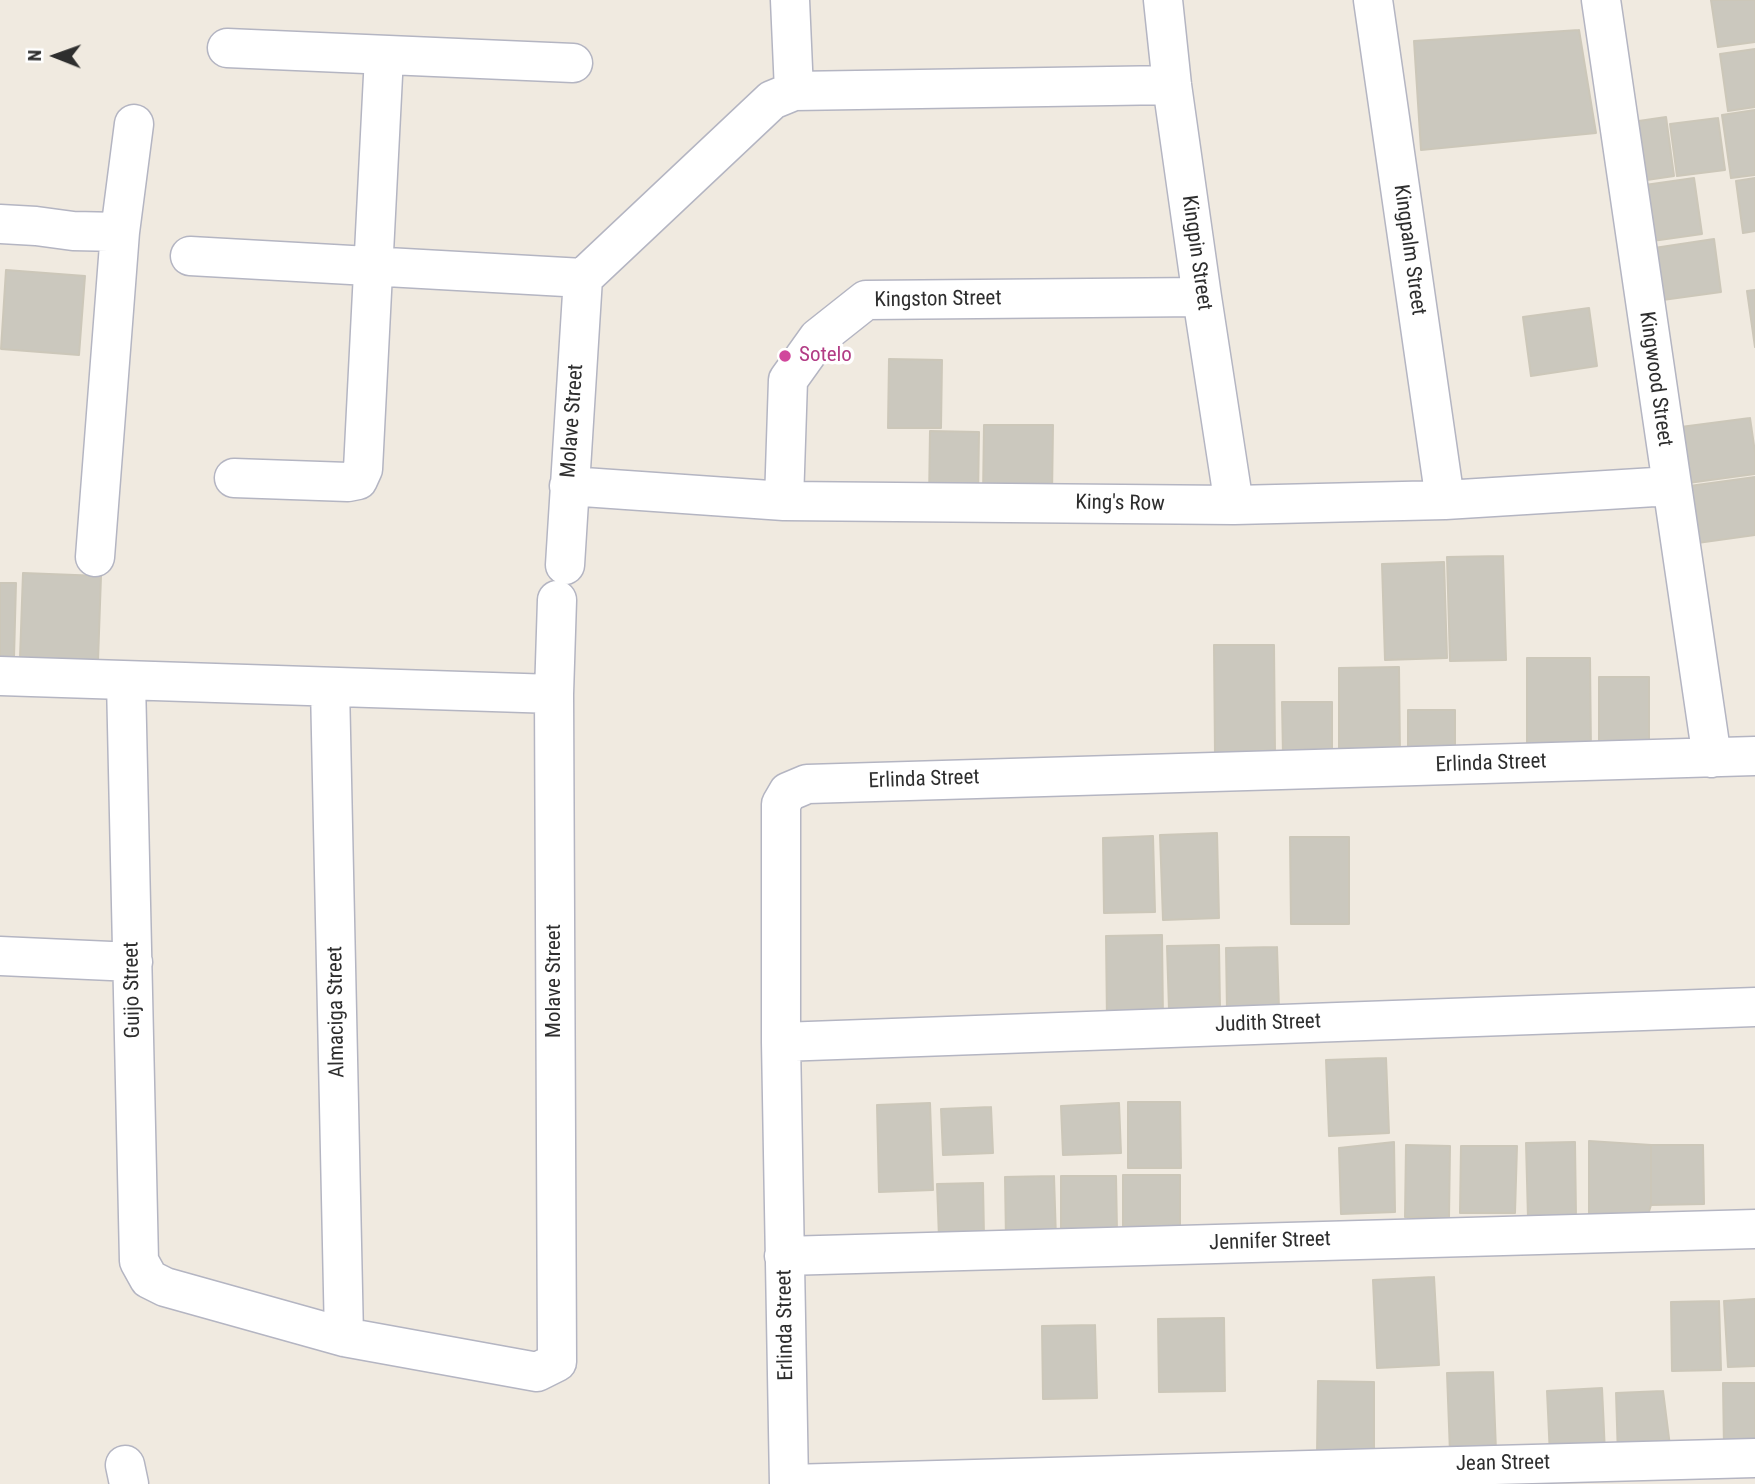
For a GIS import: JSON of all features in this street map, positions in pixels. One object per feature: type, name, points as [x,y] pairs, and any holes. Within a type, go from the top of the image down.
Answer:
[{"type":"street","points":[[790,0],[794,91]]},
{"type":"street","name":"Kingpin Street","points":[[1163,0],[1172,85],[1234,505]]},
{"type":"street","name":"Kingpalm Street","points":[[1373,0],[1445,500]]},
{"type":"street","name":"Kingwood Street","points":[[1601,0],[1712,758]]},
{"type":"street","points":[[227,48],[573,63]]},
{"type":"street","points":[[234,478],[348,482],[358,480],[363,469],[384,56]]},
{"type":"street","points":[[190,256],[583,278],[772,100],[794,91],[1172,85]]},
{"type":"street","points":[[95,557],[120,232],[134,124]]},
{"type":"street","points":[[0,224],[72,231],[120,232]]},
{"type":"street","name":"Molave Street","points":[[344,1337],[537,1372],[557,1363],[554,694],[583,278]]},
{"type":"street","name":"Kingston Street","points":[[784,501],[788,380],[818,338],[866,300],[1202,297]]},
{"type":"street","name":"King's Row","points":[[569,486],[784,501],[1234,505],[1445,500],[1671,486]]},
{"type":"street","points":[[0,676],[554,694]]},
{"type":"street","name":"Guijo Street","points":[[126,681],[139,1261],[149,1279],[166,1287],[344,1337]]},
{"type":"street","name":"Almaciga Street","points":[[330,687],[344,1337]]},
{"type":"street","name":"Erlinda Street","points":[[789,1484],[781,1042],[781,804],[789,792],[807,784],[1755,756]]},
{"type":"street","points":[[0,956],[132,962]]},
{"type":"street","name":"Judith Street","points":[[781,1042],[1755,1007]]},
{"type":"street","name":"Jennifer Street","points":[[784,1256],[1755,1229]]},
{"type":"street","name":"Jean Street","points":[[789,1484],[1230,1478],[1755,1458]]},
{"type":"building","points":[[1711,0],[1755,0],[1755,42],[1718,47]]},
{"type":"building","points":[[1579,30],[1596,133],[1421,150],[1414,41]]},
{"type":"building","points":[[1755,49],[1755,107],[1728,111],[1720,54]]},
{"type":"building","points":[[1755,110],[1755,175],[1731,178],[1722,115]]},
{"type":"building","points":[[1666,117],[1674,176],[1633,182],[1625,123]]},
{"type":"building","points":[[1718,118],[1725,170],[1677,176],[1670,124]]},
{"type":"building","points":[[1694,178],[1702,234],[1638,243],[1631,187]]},
{"type":"building","points":[[1755,178],[1755,231],[1743,233],[1736,181]]},
{"type":"building","points":[[1714,239],[1721,292],[1648,302],[1641,250]]},
{"type":"building","points":[[6,270],[85,276],[79,355],[1,349]]},
{"type":"building","points":[[1755,290],[1755,347],[1747,291]]},
{"type":"building","points":[[1589,308],[1597,366],[1531,376],[1523,317]]},
{"type":"building","points":[[889,359],[942,360],[941,428],[888,428]]},
{"type":"building","points":[[1750,418],[1755,474],[1681,484],[1673,428]]},
{"type":"building","points":[[984,425],[1053,425],[1052,496],[983,496]]},
{"type":"building","points":[[930,431],[979,432],[978,501],[929,501]]},
{"type":"building","points":[[1755,477],[1755,535],[1683,545],[1675,488]]},
{"type":"building","points":[[1503,556],[1506,660],[1450,661],[1447,557]]},
{"type":"building","points":[[1444,562],[1447,658],[1385,660],[1382,564]]},
{"type":"building","points":[[23,573],[101,576],[98,661],[20,658]]},
{"type":"building","points":[[0,583],[16,583],[14,658],[0,657]]},
{"type":"building","points":[[1214,645],[1274,645],[1275,754],[1215,755]]},
{"type":"building","points":[[1527,658],[1590,658],[1591,755],[1527,756]]},
{"type":"building","points":[[1399,667],[1400,758],[1339,759],[1339,668]]},
{"type":"building","points":[[1599,677],[1649,677],[1649,751],[1599,751]]},
{"type":"building","points":[[1282,702],[1332,702],[1332,756],[1283,756]]},
{"type":"building","points":[[1408,710],[1455,710],[1455,759],[1408,760]]},
{"type":"building","points":[[1217,833],[1219,918],[1163,920],[1160,835]]},
{"type":"building","points":[[1153,836],[1155,912],[1104,913],[1103,838]]},
{"type":"building","points":[[1290,837],[1349,837],[1349,924],[1291,924]]},
{"type":"building","points":[[1162,935],[1163,1021],[1107,1022],[1106,936]]},
{"type":"building","points":[[1219,945],[1220,1009],[1169,1010],[1167,946]]},
{"type":"building","points":[[1277,947],[1279,1009],[1227,1011],[1226,948]]},
{"type":"building","points":[[1386,1058],[1389,1133],[1329,1136],[1326,1060]]},
{"type":"building","points":[[1128,1102],[1180,1102],[1181,1168],[1128,1168]]},
{"type":"building","points":[[930,1103],[933,1190],[879,1192],[877,1105]]},
{"type":"building","points":[[1119,1103],[1121,1153],[1063,1155],[1061,1106]]},
{"type":"building","points":[[991,1107],[993,1153],[943,1155],[941,1109]]},
{"type":"building","points":[[1589,1141],[1651,1145],[1651,1205],[1647,1218],[1589,1218]]},
{"type":"building","points":[[1394,1142],[1395,1212],[1341,1214],[1339,1148]]},
{"type":"building","points":[[1575,1142],[1576,1218],[1528,1219],[1526,1143]]},
{"type":"building","points":[[1406,1145],[1450,1146],[1449,1218],[1405,1217]]},
{"type":"building","points":[[1651,1145],[1703,1145],[1704,1204],[1651,1205]]},
{"type":"building","points":[[1461,1146],[1517,1146],[1515,1213],[1460,1213]]},
{"type":"building","points":[[1123,1175],[1180,1175],[1180,1239],[1123,1240]]},
{"type":"building","points":[[1054,1176],[1056,1239],[1006,1241],[1005,1177]]},
{"type":"building","points":[[1061,1176],[1116,1176],[1117,1232],[1061,1233]]},
{"type":"building","points":[[983,1183],[984,1237],[939,1238],[937,1184]]},
{"type":"building","points":[[1434,1277],[1439,1365],[1377,1368],[1373,1280]]},
{"type":"building","points":[[1755,1299],[1755,1366],[1728,1367],[1724,1301]]},
{"type":"building","points":[[1719,1301],[1721,1370],[1672,1371],[1671,1302]]},
{"type":"building","points":[[1224,1318],[1225,1391],[1159,1392],[1158,1319]]},
{"type":"building","points":[[1095,1325],[1097,1398],[1043,1399],[1042,1326]]},
{"type":"building","points":[[1493,1372],[1496,1451],[1450,1453],[1447,1373]]},
{"type":"building","points":[[1318,1381],[1374,1382],[1374,1454],[1317,1454]]},
{"type":"building","points":[[1723,1383],[1755,1383],[1755,1450],[1724,1450]]},
{"type":"building","points":[[1602,1388],[1605,1453],[1550,1456],[1547,1391]]},
{"type":"building","points":[[1663,1391],[1671,1454],[1618,1457],[1616,1393]]},
{"type":"place","name":"Sotelo","points":[[785,356]]}]
